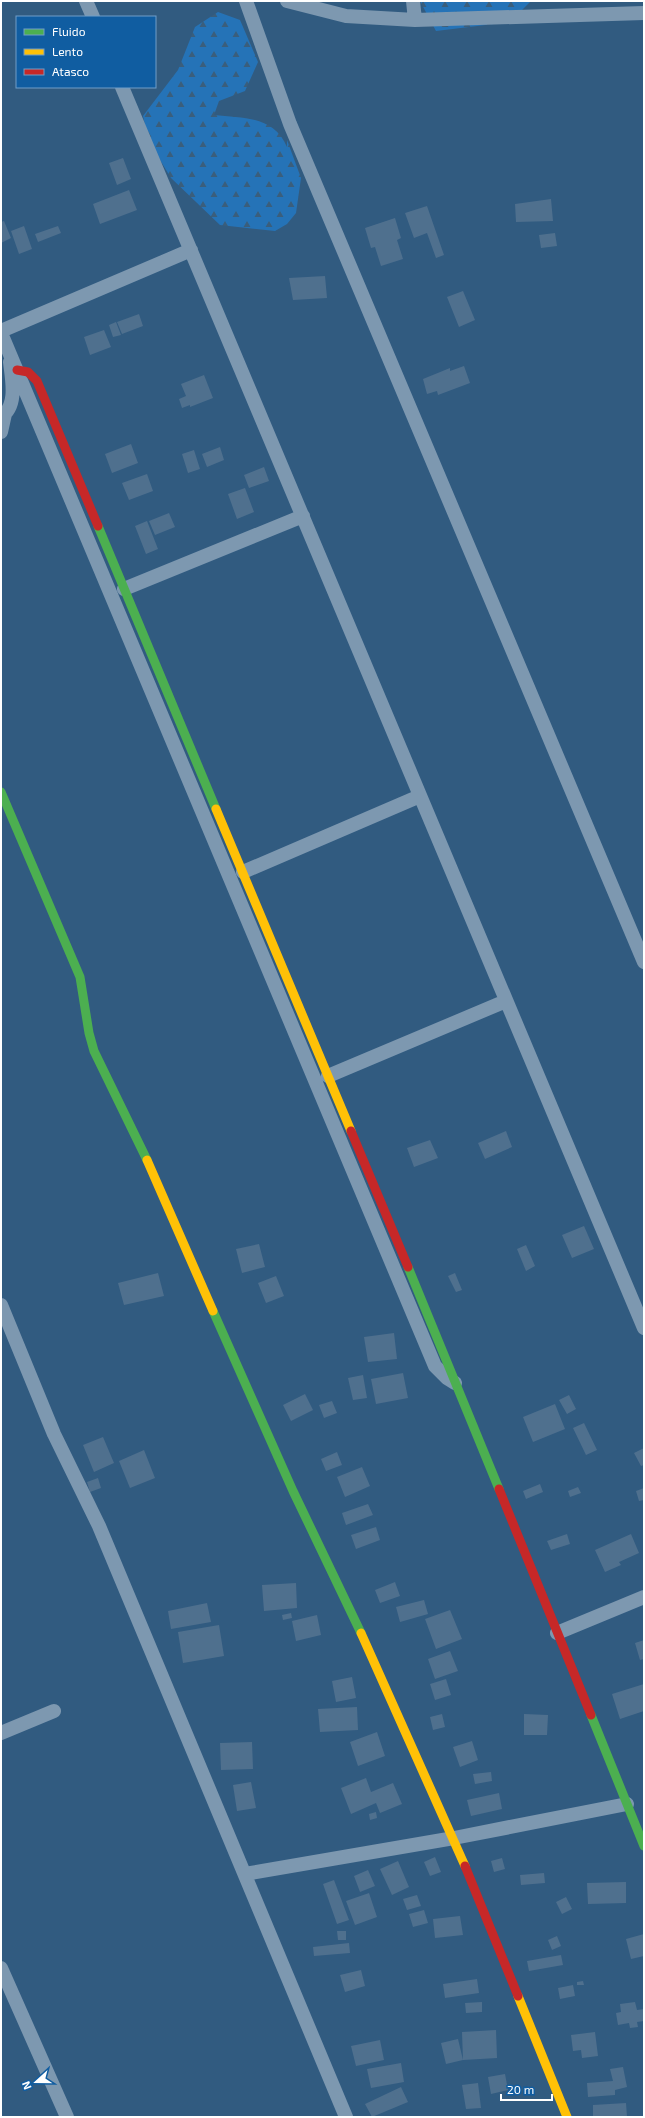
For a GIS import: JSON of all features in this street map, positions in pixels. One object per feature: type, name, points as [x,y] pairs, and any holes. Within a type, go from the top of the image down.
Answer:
[{"type":"street","points":[[86,1],[93,16]]},
{"type":"street","points":[[246,1],[290,124],[644,962]]},
{"type":"street","points":[[287,1],[346,16],[415,20],[644,13]]},
{"type":"street","points":[[413,1],[415,20]]},
{"type":"street","points":[[122,88],[644,1328]]},
{"type":"street","points":[[191,250],[1,332],[435,1366],[447,1378],[456,1383]]},
{"type":"street","points":[[1,432],[3,416],[10,407],[12,396],[9,352]]},
{"type":"street","points":[[17,370],[28,372],[37,381],[456,1383],[644,1846]]},
{"type":"street","points":[[124,589],[303,516]]},
{"type":"street","points":[[1,793],[80,977],[89,1033],[100,1066],[113,1086],[133,1129],[293,1491],[336,1576],[454,1838],[567,2117]]},
{"type":"street","points":[[243,872],[420,796]]},
{"type":"street","points":[[328,1076],[506,1001]]},
{"type":"street","points":[[1,1305],[54,1434],[99,1526],[346,2117]]},
{"type":"street","points":[[557,1633],[644,1597]]},
{"type":"street","points":[[1,1733],[54,1711]]},
{"type":"street","points":[[245,1874],[454,1838],[627,1804]]},
{"type":"street","points":[[1,1968],[67,2117]]},
{"type":"green space","points":[[420,1],[531,1],[510,22],[436,31]]},
{"type":"green space","points":[[218,12],[240,20],[258,62],[245,91],[219,101],[214,115],[256,120],[274,129],[287,147],[287,140],[301,178],[296,213],[287,224],[275,231],[220,225],[171,178],[149,142],[143,116],[178,70],[195,27]]},
{"type":"building","points":[[123,158],[131,179],[117,185],[109,163]]},
{"type":"building","points":[[129,190],[137,210],[100,224],[93,204]]},
{"type":"building","points":[[551,199],[553,221],[516,222],[515,204]]},
{"type":"building","points":[[427,206],[444,255],[436,258],[427,233],[414,238],[405,213]]},
{"type":"building","points":[[395,218],[401,238],[397,240],[403,259],[381,266],[375,247],[371,248],[365,228]]},
{"type":"building","points":[[4,221],[11,238],[1,243],[1,222]]},
{"type":"building","points":[[24,226],[32,249],[19,254],[11,231]]},
{"type":"building","points":[[58,226],[61,233],[38,242],[35,234]]},
{"type":"building","points":[[555,233],[557,246],[541,248],[539,235]]},
{"type":"building","points":[[325,276],[327,298],[293,300],[289,278]]},
{"type":"building","points":[[463,291],[475,320],[459,327],[447,297]]},
{"type":"building","points":[[139,314],[143,326],[122,334],[117,322]]},
{"type":"building","points":[[116,322],[121,335],[113,337],[109,325]]},
{"type":"building","points":[[104,330],[111,347],[90,355],[84,337]]},
{"type":"building","points":[[464,366],[470,383],[438,395],[437,391],[427,394],[423,379],[450,368],[450,371]]},
{"type":"building","points":[[204,375],[213,398],[190,407],[190,405],[182,408],[179,399],[186,396],[181,384]]},
{"type":"building","points":[[131,444],[138,463],[112,473],[105,454]]},
{"type":"building","points":[[220,447],[224,460],[207,467],[202,454]]},
{"type":"building","points":[[194,450],[200,469],[188,473],[182,454]]},
{"type":"building","points":[[264,467],[269,481],[249,488],[244,475]]},
{"type":"building","points":[[147,474],[153,491],[129,500],[122,483]]},
{"type":"building","points":[[245,488],[254,512],[237,519],[228,494]]},
{"type":"building","points":[[169,513],[175,527],[155,535],[149,521]]},
{"type":"building","points":[[147,521],[158,549],[146,554],[135,526]]},
{"type":"building","points":[[506,1131],[512,1147],[485,1159],[478,1143]]},
{"type":"building","points":[[430,1140],[438,1158],[414,1167],[407,1148]]},
{"type":"building","points":[[584,1226],[594,1249],[572,1258],[562,1235]]},
{"type":"building","points":[[259,1244],[265,1267],[242,1273],[236,1249]]},
{"type":"building","points":[[526,1245],[535,1266],[526,1271],[517,1249]]},
{"type":"building","points":[[158,1273],[164,1296],[124,1305],[118,1283]]},
{"type":"building","points":[[455,1273],[462,1290],[456,1292],[448,1276]]},
{"type":"building","points":[[276,1276],[284,1296],[266,1303],[258,1283]]},
{"type":"building","points":[[394,1333],[397,1359],[368,1362],[364,1337]]},
{"type":"building","points":[[403,1373],[408,1398],[376,1404],[371,1379]]},
{"type":"building","points":[[363,1375],[367,1398],[353,1400],[348,1378]]},
{"type":"building","points":[[305,1394],[313,1410],[291,1421],[283,1405]]},
{"type":"building","points":[[569,1395],[576,1409],[567,1414],[559,1400]]},
{"type":"building","points":[[332,1401],[337,1413],[324,1418],[319,1405]]},
{"type":"building","points":[[555,1404],[565,1429],[533,1442],[523,1417]]},
{"type":"building","points":[[584,1423],[597,1450],[586,1455],[573,1428]]},
{"type":"building","points":[[103,1437],[114,1463],[94,1472],[83,1445]]},
{"type":"building","points":[[644,1448],[644,1465],[641,1466],[634,1453]]},
{"type":"building","points":[[144,1450],[155,1478],[130,1488],[119,1461]]},
{"type":"building","points":[[337,1452],[342,1465],[326,1471],[321,1459]]},
{"type":"building","points":[[362,1467],[370,1486],[345,1497],[337,1477]]},
{"type":"building","points":[[98,1478],[101,1488],[90,1492],[87,1482]]},
{"type":"building","points":[[540,1484],[543,1492],[526,1499],[523,1491]]},
{"type":"building","points":[[578,1487],[581,1493],[570,1497],[568,1491]]},
{"type":"building","points":[[644,1488],[644,1500],[639,1501],[636,1491]]},
{"type":"building","points":[[368,1504],[373,1515],[346,1525],[342,1513]]},
{"type":"building","points":[[376,1527],[380,1540],[356,1549],[351,1535]]},
{"type":"building","points":[[567,1534],[570,1544],[551,1550],[547,1541]]},
{"type":"building","points":[[631,1534],[639,1553],[619,1562],[621,1565],[605,1572],[595,1550]]},
{"type":"building","points":[[395,1582],[400,1596],[380,1603],[375,1590]]},
{"type":"building","points":[[296,1583],[297,1608],[264,1611],[262,1585]]},
{"type":"building","points":[[424,1600],[428,1614],[400,1622],[396,1607]]},
{"type":"building","points":[[207,1603],[211,1622],[171,1629],[168,1611]]},
{"type":"building","points":[[450,1610],[462,1639],[436,1649],[425,1619]]},
{"type":"building","points":[[291,1613],[292,1618],[283,1620],[282,1615]]},
{"type":"building","points":[[317,1615],[321,1635],[296,1641],[292,1621]]},
{"type":"building","points":[[219,1625],[224,1656],[183,1663],[178,1632]]},
{"type":"building","points":[[644,1640],[644,1659],[640,1660],[635,1643]]},
{"type":"building","points":[[450,1651],[458,1671],[435,1679],[428,1659]]},
{"type":"building","points":[[352,1677],[356,1698],[336,1702],[332,1681]]},
{"type":"building","points":[[446,1679],[451,1695],[435,1700],[430,1684]]},
{"type":"building","points":[[644,1684],[644,1711],[620,1719],[612,1694]]},
{"type":"building","points":[[357,1707],[358,1730],[320,1732],[318,1709]]},
{"type":"building","points":[[442,1714],[445,1727],[433,1730],[430,1717]]},
{"type":"building","points":[[524,1714],[548,1715],[547,1735],[524,1735]]},
{"type":"building","points":[[377,1732],[385,1756],[358,1766],[350,1742]]},
{"type":"building","points":[[472,1741],[478,1760],[460,1767],[453,1747]]},
{"type":"building","points":[[252,1742],[253,1769],[221,1770],[220,1743]]},
{"type":"building","points":[[491,1772],[492,1781],[475,1784],[473,1774]]},
{"type":"building","points":[[366,1778],[371,1792],[393,1783],[402,1804],[380,1813],[376,1803],[351,1814],[341,1788]]},
{"type":"building","points":[[251,1782],[256,1808],[237,1811],[233,1785]]},
{"type":"building","points":[[499,1793],[502,1809],[471,1816],[467,1800]]},
{"type":"building","points":[[376,1812],[377,1818],[370,1820],[369,1814]]},
{"type":"building","points":[[435,1857],[441,1872],[430,1876],[424,1862]]},
{"type":"building","points":[[502,1858],[505,1869],[494,1872],[491,1861]]},
{"type":"building","points":[[398,1861],[409,1887],[392,1895],[380,1869]]},
{"type":"building","points":[[368,1870],[375,1886],[360,1892],[354,1876]]},
{"type":"building","points":[[544,1873],[545,1883],[521,1885],[520,1875]]},
{"type":"building","points":[[334,1880],[349,1920],[337,1924],[323,1884]]},
{"type":"building","points":[[626,1882],[626,1903],[588,1904],[587,1883]]},
{"type":"building","points":[[369,1893],[377,1917],[355,1925],[346,1901]]},
{"type":"building","points":[[417,1895],[421,1906],[407,1910],[403,1899]]},
{"type":"building","points":[[566,1897],[572,1909],[562,1914],[556,1902]]},
{"type":"building","points":[[424,1910],[428,1923],[413,1927],[409,1914]]},
{"type":"building","points":[[460,1916],[463,1935],[435,1938],[433,1919]]},
{"type":"building","points":[[337,1931],[346,1931],[346,1940],[338,1940]]},
{"type":"building","points":[[644,1934],[644,1956],[631,1959],[626,1939]]},
{"type":"building","points":[[557,1936],[561,1946],[552,1950],[548,1940]]},
{"type":"building","points":[[349,1943],[350,1953],[314,1956],[313,1947]]},
{"type":"building","points":[[561,1955],[563,1965],[529,1971],[527,1961]]},
{"type":"building","points":[[361,1970],[365,1986],[345,1992],[340,1975]]},
{"type":"building","points":[[477,1979],[479,1993],[445,1998],[443,1984]]},
{"type":"building","points":[[583,1981],[584,1985],[577,1985],[577,1982]]},
{"type":"building","points":[[573,1985],[575,1996],[560,1999],[558,1988]]},
{"type":"building","points":[[482,2002],[482,2012],[466,2013],[465,2003]]},
{"type":"building","points":[[635,2002],[637,2010],[644,2009],[644,2021],[637,2022],[638,2027],[630,2028],[629,2023],[618,2025],[616,2013],[621,2012],[620,2004]]},
{"type":"building","points":[[496,2030],[497,2058],[463,2060],[462,2032]]},
{"type":"building","points":[[595,2032],[598,2056],[582,2058],[581,2050],[573,2051],[571,2035]]},
{"type":"building","points":[[458,2039],[463,2060],[446,2064],[441,2043]]},
{"type":"building","points":[[380,2040],[384,2060],[356,2066],[351,2046]]},
{"type":"building","points":[[401,2063],[404,2082],[371,2088],[367,2069]]},
{"type":"building","points":[[623,2067],[627,2087],[615,2090],[615,2095],[588,2097],[587,2083],[613,2081],[610,2069]]},
{"type":"building","points":[[505,2074],[508,2090],[491,2094],[488,2077]]},
{"type":"building","points":[[478,2083],[481,2108],[466,2109],[462,2085]]},
{"type":"building","points":[[401,2087],[408,2102],[372,2117],[365,2104]]},
{"type":"building","points":[[626,2103],[627,2117],[593,2117],[593,2105]]},
{"type":"traffic: fast","points":[[98,526],[216,809]]},
{"type":"traffic: fast","points":[[1,792],[80,977],[89,1033],[94,1051],[147,1160]]},
{"type":"traffic: fast","points":[[408,1267],[499,1489]]},
{"type":"traffic: fast","points":[[213,1311],[293,1491],[361,1633]]},
{"type":"traffic: fast","points":[[591,1715],[644,1846]]},
{"type":"traffic: slow","points":[[216,809],[351,1131]]},
{"type":"traffic: slow","points":[[147,1160],[213,1311]]},
{"type":"traffic: slow","points":[[361,1633],[465,1866]]},
{"type":"traffic: slow","points":[[518,1996],[567,2117]]},
{"type":"traffic: jam","points":[[17,370],[28,372],[37,381],[98,526]]},
{"type":"traffic: jam","points":[[351,1131],[408,1267]]},
{"type":"traffic: jam","points":[[499,1489],[591,1715]]},
{"type":"traffic: jam","points":[[465,1866],[518,1996]]}]
